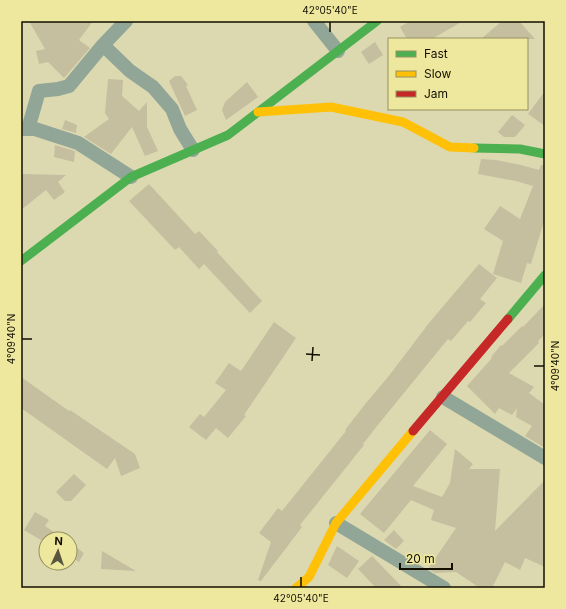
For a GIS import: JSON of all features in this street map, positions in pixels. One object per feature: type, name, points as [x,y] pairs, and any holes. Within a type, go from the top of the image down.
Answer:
[{"type":"street","points":[[126,21],[68,86],[58,89],[39,90],[24,129],[35,129],[78,143],[131,177]]},
{"type":"street","points":[[314,21],[338,51]]},
{"type":"street","points":[[22,258],[131,177],[228,135],[377,21]]},
{"type":"street","points":[[103,45],[130,71],[153,87],[172,109],[180,129],[193,150]]},
{"type":"street","points":[[258,112],[331,107],[402,122],[450,147],[520,150],[545,154]]},
{"type":"street","points":[[296,588],[309,576],[336,523],[545,275]]},
{"type":"street","points":[[443,397],[545,458]]},
{"type":"street","points":[[336,523],[444,588]]},
{"type":"building","points":[[29,21],[93,21],[79,40],[90,48],[64,78],[48,62],[39,64],[36,51],[45,49]]},
{"type":"building","points":[[410,21],[463,21],[434,38],[406,38],[400,27]]},
{"type":"building","points":[[502,21],[519,21],[535,39],[528,38],[482,38]]},
{"type":"building","points":[[375,42],[383,55],[369,64],[361,52]]},
{"type":"building","points":[[175,76],[181,76],[188,85],[186,86],[197,110],[185,116],[169,81]]},
{"type":"building","points":[[108,79],[123,80],[122,96],[139,111],[147,102],[147,127],[158,151],[145,156],[132,127],[111,154],[84,137],[109,119],[105,113]]},
{"type":"building","points":[[247,82],[258,97],[226,120],[222,110],[225,102]]},
{"type":"building","points":[[545,91],[545,126],[528,114]]},
{"type":"building","points":[[512,115],[525,125],[515,137],[504,137],[498,132]]},
{"type":"building","points":[[65,120],[77,125],[76,133],[62,129]]},
{"type":"building","points":[[55,145],[75,151],[74,162],[54,157]]},
{"type":"building","points":[[481,159],[496,160],[539,170],[541,165],[545,165],[545,218],[531,264],[527,263],[521,283],[493,274],[503,241],[484,229],[500,206],[520,219],[533,186],[516,181],[478,174]]},
{"type":"building","points":[[21,174],[66,175],[58,182],[65,192],[54,200],[46,190],[21,210]]},
{"type":"building","points":[[149,184],[195,234],[199,231],[262,301],[250,313],[204,264],[199,269],[179,247],[175,250],[129,201]]},
{"type":"building","points":[[479,264],[497,278],[480,299],[486,303],[451,341],[448,339],[377,426],[363,444],[364,445],[300,525],[302,527],[261,581],[258,580],[271,542],[259,533],[278,508],[282,511],[429,323]]},
{"type":"building","points":[[545,304],[545,334],[538,341],[539,343],[509,373],[534,387],[529,393],[545,405],[545,448],[525,436],[532,426],[516,417],[517,408],[512,415],[499,408],[495,414],[467,386],[492,358],[491,357],[501,345],[502,346],[522,326],[523,327]]},
{"type":"building","points":[[274,322],[296,338],[244,415],[246,416],[228,438],[216,428],[206,440],[189,427],[200,414],[204,417],[226,390],[215,383],[229,363],[241,371]]},
{"type":"building","points":[[21,377],[69,411],[70,410],[135,454],[140,468],[121,476],[115,458],[107,469],[21,408]]},
{"type":"building","points":[[430,430],[447,444],[413,486],[442,497],[450,483],[455,449],[473,464],[469,469],[500,469],[495,531],[545,480],[545,567],[525,558],[520,570],[505,562],[492,588],[480,588],[456,572],[435,573],[428,569],[456,528],[431,520],[434,510],[411,500],[384,533],[360,514]]},
{"type":"building","points":[[74,474],[86,485],[71,501],[65,501],[56,492]]},
{"type":"building","points":[[35,512],[49,520],[45,526],[52,531],[38,531],[38,538],[24,530]]},
{"type":"building","points":[[394,530],[404,541],[396,549],[384,540]]},
{"type":"building","points":[[337,546],[359,561],[347,578],[328,565]]},
{"type":"building","points":[[78,549],[84,553],[78,561]]},
{"type":"building","points":[[102,551],[136,571],[101,569]]},
{"type":"building","points":[[372,556],[403,588],[376,588],[358,569]]},
{"type":"traffic: fast","points":[[21,261],[131,177],[228,135],[377,21]]},
{"type":"traffic: fast","points":[[474,148],[520,149],[545,154]]},
{"type":"traffic: fast","points":[[508,319],[545,275]]},
{"type":"traffic: slow","points":[[258,112],[331,107],[403,122],[450,147],[474,148]]},
{"type":"traffic: slow","points":[[296,588],[309,577],[336,523],[413,431]]},
{"type":"traffic: jam","points":[[413,431],[508,319]]}]
